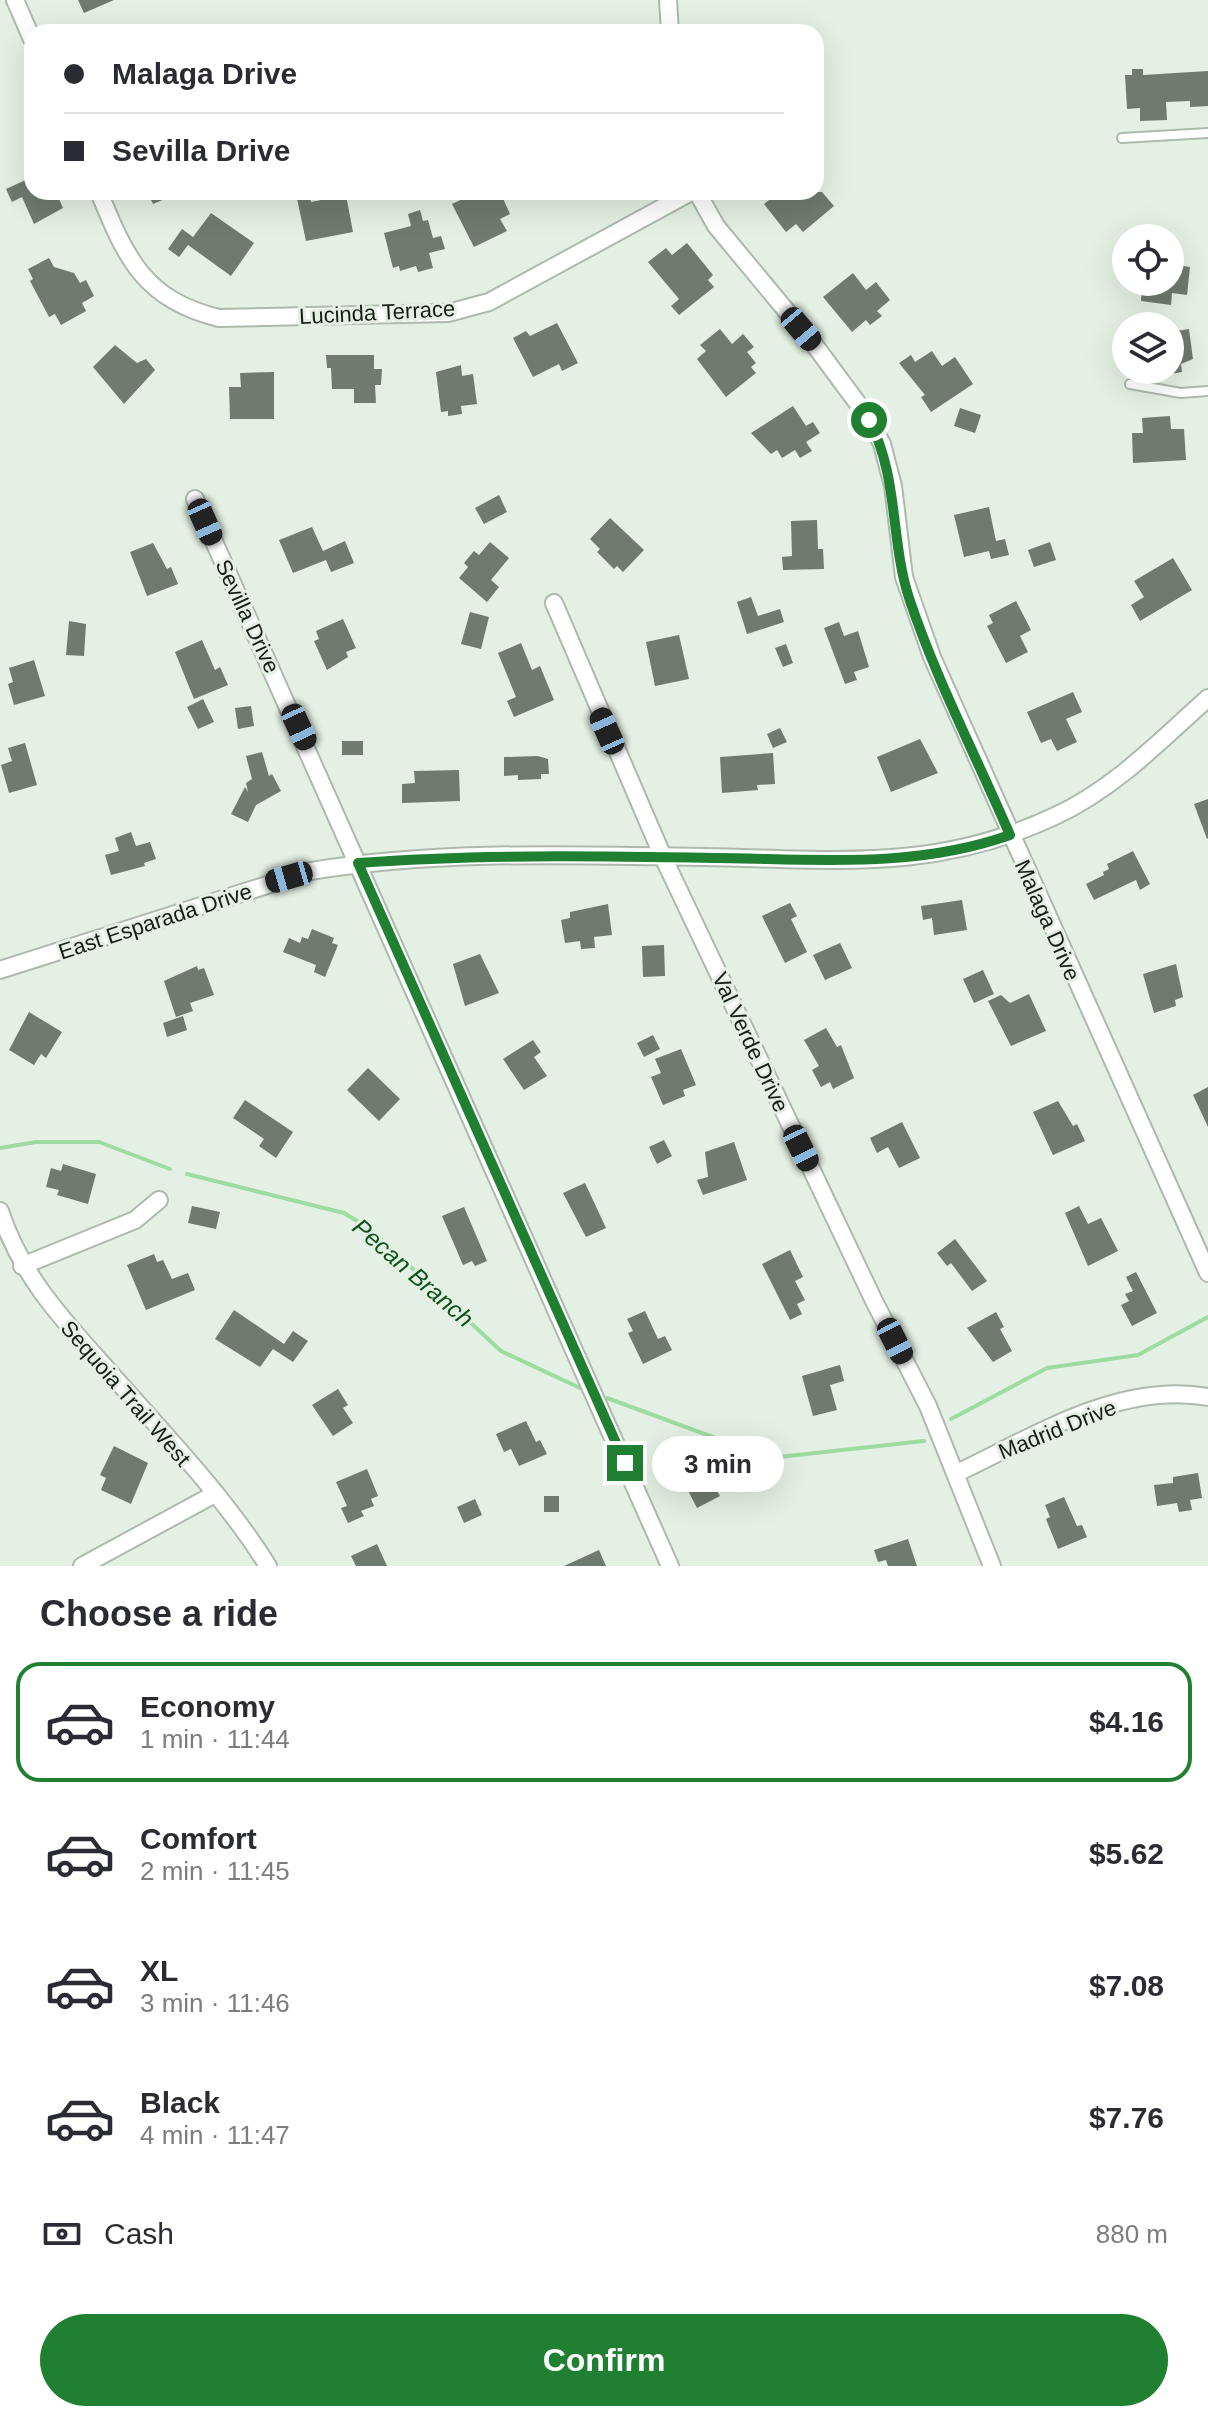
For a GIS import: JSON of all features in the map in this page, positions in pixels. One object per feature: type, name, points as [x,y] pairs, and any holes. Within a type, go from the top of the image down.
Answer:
[{"type":"street","points":[[15,0],[25,24]]},
{"type":"street","points":[[668,0],[670,24]]},
{"type":"street","name":"Lucinda Terrace","points":[[102,200],[119,243],[139,273],[165,298],[191,311],[219,318],[448,313],[489,302],[679,200]]},
{"type":"street","name":"Malaga Drive","points":[[699,200],[716,226],[813,343],[867,416],[882,444],[893,486],[909,596],[950,701],[1208,1273]]},
{"type":"street","name":"Sevilla Drive","points":[[195,499],[670,1566]]},
{"type":"street","name":"Val Verde Drive","points":[[554,603],[663,857],[875,1304],[928,1406],[992,1566]]},
{"type":"street","name":"East Esparada Drive","points":[[0,970],[145,926],[267,884],[311,871],[358,863],[424,858],[905,859],[943,854],[1010,835],[1055,817],[1097,793],[1208,698]]},
{"type":"street","points":[[22,1266],[135,1220],[159,1200]]},
{"type":"street","name":"Sequoia Trail West","points":[[0,1211],[22,1266],[45,1300],[213,1495],[268,1566]]},
{"type":"street","name":"Madrid Drive","points":[[957,1473],[1074,1418],[1142,1396],[1179,1393],[1208,1397]]},
{"type":"street","points":[[82,1566],[213,1495]]},
{"type":"lane","points":[[1122,138],[1208,133]]},
{"type":"lane","points":[[1130,384],[1181,393],[1208,391]]},
{"type":"building","points":[[78,0],[114,0],[84,13]]},
{"type":"building","points":[[1132,69],[1143,69],[1143,75],[1208,71],[1208,106],[1190,107],[1190,101],[1166,102],[1167,120],[1140,121],[1140,108],[1127,109],[1125,75],[1132,75]]},
{"type":"building","points":[[24,181],[24,200],[60,200],[63,208],[34,224],[22,197],[12,202],[6,189]]},
{"type":"building","points":[[824,194],[834,206],[803,232],[796,224],[786,232],[764,204],[769,200],[824,200]]},
{"type":"building","points":[[297,200],[347,200],[353,232],[306,241]]},
{"type":"building","points":[[460,200],[504,200],[510,214],[500,219],[507,231],[474,247],[452,204]]},
{"type":"building","points":[[420,210],[423,221],[428,220],[433,238],[441,236],[445,249],[429,253],[433,268],[418,272],[416,266],[400,271],[399,266],[393,268],[384,233],[411,226],[408,214]]},
{"type":"building","points":[[211,213],[254,243],[231,276],[188,245],[179,257],[168,249],[182,229],[193,237]]},
{"type":"building","points":[[687,243],[713,275],[708,280],[714,287],[679,315],[671,306],[679,299],[648,262],[666,248],[672,255]]},
{"type":"building","points":[[49,258],[54,267],[74,273],[80,283],[86,280],[94,296],[82,303],[86,311],[61,325],[55,314],[49,317],[30,281],[33,279],[28,269]]},
{"type":"building","points":[[1184,266],[1190,267],[1187,295],[1184,295]]},
{"type":"building","points":[[853,273],[866,290],[876,282],[890,300],[877,311],[882,316],[870,325],[866,320],[852,332],[823,297]]},
{"type":"building","points":[[1141,296],[1172,296],[1171,305],[1141,301]]},
{"type":"building","points":[[557,323],[578,363],[562,371],[559,364],[533,377],[513,338],[526,331],[530,336]]},
{"type":"building","points":[[720,329],[732,344],[743,334],[754,347],[747,352],[756,363],[751,367],[756,373],[726,397],[697,359],[706,351],[700,345]]},
{"type":"building","points":[[1189,329],[1193,359],[1184,363],[1184,330]]},
{"type":"building","points":[[115,345],[137,363],[146,359],[155,370],[124,404],[93,367]]},
{"type":"building","points":[[932,351],[942,366],[955,357],[973,384],[931,412],[921,397],[925,395],[899,363],[911,355],[915,362]]},
{"type":"building","points":[[326,355],[374,355],[374,369],[382,369],[381,385],[375,385],[376,403],[354,403],[354,389],[332,389],[331,368],[327,368]]},
{"type":"building","points":[[461,365],[462,376],[473,374],[477,404],[461,406],[462,414],[448,416],[448,411],[441,412],[436,372]]},
{"type":"building","points":[[274,372],[274,419],[230,419],[229,387],[241,387],[240,373]]},
{"type":"building","points":[[793,406],[806,426],[813,422],[820,433],[806,442],[812,451],[800,458],[795,450],[782,458],[777,450],[771,454],[751,433]]},
{"type":"building","points":[[960,408],[981,415],[975,433],[954,426]]},
{"type":"building","points":[[1170,416],[1171,429],[1184,429],[1186,460],[1133,463],[1132,433],[1143,433],[1142,418]]},
{"type":"building","points":[[499,495],[507,512],[484,524],[475,508]]},
{"type":"building","points":[[989,507],[996,541],[1005,539],[1009,555],[991,559],[989,551],[964,557],[954,515]]},
{"type":"building","points":[[610,518],[644,550],[623,572],[617,566],[614,569],[597,552],[600,549],[590,539]]},
{"type":"building","points":[[817,520],[818,549],[823,549],[824,569],[783,570],[782,557],[792,556],[791,521]]},
{"type":"building","points":[[312,527],[323,551],[345,541],[354,563],[331,572],[326,560],[293,573],[279,540]]},
{"type":"building","points":[[490,542],[509,558],[491,580],[499,587],[487,602],[459,578],[468,567],[464,563],[474,551],[479,555]]},
{"type":"building","points":[[1050,542],[1056,560],[1034,567],[1028,550]]},
{"type":"building","points":[[153,543],[167,569],[171,567],[178,584],[147,596],[130,552]]},
{"type":"building","points":[[1173,558],[1192,590],[1140,621],[1131,605],[1144,597],[1134,581]]},
{"type":"building","points":[[751,597],[758,616],[780,609],[784,622],[747,634],[737,602]]},
{"type":"building","points":[[1016,601],[1031,630],[1020,636],[1028,652],[1006,663],[987,626],[993,623],[989,615]]},
{"type":"building","points":[[470,612],[489,617],[481,649],[461,644]]},
{"type":"building","points":[[343,619],[356,648],[346,652],[348,657],[327,670],[314,641],[319,639],[316,631]]},
{"type":"building","points":[[69,621],[86,624],[84,656],[66,655]]},
{"type":"building","points":[[839,622],[844,636],[858,631],[869,667],[854,672],[857,680],[845,684],[824,628]]},
{"type":"building","points":[[679,635],[689,679],[655,686],[646,642]]},
{"type":"building","points":[[202,640],[215,670],[220,667],[228,685],[194,699],[175,652]]},
{"type":"building","points":[[521,643],[532,670],[540,666],[554,700],[514,717],[507,701],[516,697],[498,653]]},
{"type":"building","points":[[786,644],[793,663],[783,667],[775,648]]},
{"type":"building","points":[[34,660],[45,696],[14,705],[8,684],[13,682],[9,668]]},
{"type":"building","points":[[1073,692],[1082,712],[1066,719],[1077,742],[1057,751],[1051,739],[1041,743],[1027,712]]},
{"type":"building","points":[[203,699],[214,722],[198,729],[187,707]]},
{"type":"building","points":[[251,706],[254,726],[238,729],[235,708]]},
{"type":"building","points":[[780,728],[787,742],[773,748],[767,734]]},
{"type":"building","points":[[920,739],[938,773],[891,792],[877,757]]},
{"type":"building","points":[[342,741],[363,741],[363,755],[342,755]]},
{"type":"building","points":[[25,743],[37,785],[9,793],[1,765],[12,761],[8,748]]},
{"type":"building","points":[[262,752],[269,776],[272,774],[281,791],[256,805],[248,822],[231,814],[245,787],[248,792],[246,783],[252,779],[246,756]]},
{"type":"building","points":[[773,753],[775,784],[757,785],[758,790],[722,793],[720,757]]},
{"type":"building","points":[[538,756],[548,759],[549,774],[541,774],[541,779],[518,780],[518,775],[504,776],[504,757]]},
{"type":"building","points":[[459,770],[460,801],[402,803],[402,784],[415,783],[414,771]]},
{"type":"building","points":[[1208,799],[1208,838],[1207,839],[1194,804]]},
{"type":"building","points":[[131,832],[136,846],[150,842],[156,859],[144,863],[145,866],[111,875],[105,855],[119,851],[115,838]]},
{"type":"building","points":[[1133,851],[1150,884],[1140,890],[1136,880],[1094,900],[1086,884],[1104,875],[1103,872],[1109,869],[1107,864]]},
{"type":"building","points":[[962,900],[967,930],[934,935],[932,918],[923,920],[921,906]]},
{"type":"building","points":[[790,903],[797,916],[791,919],[807,952],[785,963],[762,916]]},
{"type":"building","points":[[608,904],[612,935],[594,937],[595,948],[581,949],[580,941],[565,943],[561,920],[570,918],[570,912]]},
{"type":"building","points":[[312,929],[334,938],[332,943],[338,945],[325,977],[314,972],[316,965],[283,952],[289,938],[300,943],[302,937],[308,939]]},
{"type":"building","points":[[840,943],[852,968],[825,980],[813,955]]},
{"type":"building","points":[[664,945],[665,976],[643,977],[642,946]]},
{"type":"building","points":[[480,954],[499,993],[465,1006],[453,964]]},
{"type":"building","points":[[1176,964],[1183,997],[1175,1000],[1176,1006],[1154,1013],[1143,974]]},
{"type":"building","points":[[197,966],[198,970],[204,968],[214,995],[190,1003],[193,1011],[176,1017],[164,981]]},
{"type":"building","points":[[983,970],[994,994],[974,1003],[963,979]]},
{"type":"building","points":[[1029,994],[1046,1031],[1011,1046],[988,1001],[1001,995],[1010,1003]]},
{"type":"building","points":[[29,1012],[62,1032],[46,1058],[41,1054],[34,1065],[9,1050]]},
{"type":"building","points":[[183,1016],[187,1030],[167,1037],[163,1023]]},
{"type":"building","points":[[826,1028],[837,1047],[841,1045],[854,1078],[833,1089],[830,1082],[821,1087],[812,1070],[819,1066],[804,1040]]},
{"type":"building","points":[[653,1035],[660,1049],[644,1057],[637,1043]]},
{"type":"building","points":[[533,1040],[541,1052],[534,1057],[547,1076],[524,1090],[503,1059]]},
{"type":"building","points":[[681,1049],[696,1085],[683,1090],[685,1096],[663,1105],[651,1077],[661,1073],[655,1059]]},
{"type":"building","points":[[368,1068],[400,1099],[379,1121],[347,1090]]},
{"type":"building","points":[[1208,1087],[1208,1127],[1193,1095]]},
{"type":"building","points":[[245,1100],[293,1132],[276,1158],[259,1146],[264,1139],[233,1118]]},
{"type":"building","points":[[1058,1101],[1073,1126],[1077,1124],[1085,1141],[1053,1155],[1033,1112]]},
{"type":"building","points":[[902,1122],[920,1158],[899,1168],[888,1147],[877,1153],[870,1138]]},
{"type":"building","points":[[664,1140],[672,1156],[657,1164],[649,1147]]},
{"type":"building","points":[[734,1142],[747,1180],[703,1195],[697,1180],[708,1177],[705,1152]]},
{"type":"building","points":[[63,1164],[96,1174],[88,1204],[57,1195],[59,1190],[46,1187],[51,1168],[61,1171]]},
{"type":"building","points":[[585,1183],[606,1228],[586,1237],[563,1193]]},
{"type":"building","points":[[192,1206],[220,1212],[216,1229],[188,1223]]},
{"type":"building","points":[[1079,1206],[1088,1224],[1101,1218],[1118,1251],[1088,1266],[1065,1213]]},
{"type":"building","points":[[464,1207],[487,1261],[475,1266],[472,1261],[463,1265],[442,1216]]},
{"type":"building","points":[[955,1239],[987,1281],[972,1291],[951,1263],[947,1266],[937,1253]]},
{"type":"building","points":[[790,1250],[803,1277],[795,1281],[805,1300],[797,1304],[802,1314],[790,1320],[762,1264]]},
{"type":"building","points":[[154,1254],[157,1262],[163,1260],[172,1279],[188,1273],[195,1290],[146,1310],[127,1265]]},
{"type":"building","points":[[1136,1272],[1157,1313],[1132,1326],[1121,1305],[1129,1301],[1125,1294],[1133,1291],[1126,1277]]},
{"type":"building","points":[[234,1310],[284,1344],[293,1331],[308,1341],[293,1362],[273,1349],[260,1367],[215,1339]]},
{"type":"building","points":[[645,1311],[658,1339],[665,1336],[672,1350],[643,1364],[628,1333],[633,1331],[627,1319]]},
{"type":"building","points":[[996,1312],[1004,1327],[1000,1329],[1012,1351],[993,1362],[967,1328]]},
{"type":"building","points":[[840,1365],[844,1381],[830,1385],[837,1410],[813,1416],[802,1376]]},
{"type":"building","points":[[338,1389],[348,1405],[343,1408],[353,1423],[333,1436],[312,1405]]},
{"type":"building","points":[[526,1421],[536,1442],[540,1440],[547,1454],[519,1466],[511,1449],[504,1452],[496,1434]]},
{"type":"building","points":[[114,1446],[148,1463],[131,1504],[101,1490],[106,1478],[100,1475]]},
{"type":"building","points":[[707,1456],[721,1482],[714,1485],[720,1496],[697,1508],[678,1471]]},
{"type":"building","points":[[367,1469],[378,1496],[371,1499],[374,1506],[361,1511],[364,1516],[348,1523],[341,1508],[347,1506],[336,1482]]},
{"type":"building","points":[[1198,1473],[1202,1498],[1190,1500],[1192,1510],[1179,1512],[1177,1503],[1157,1506],[1154,1485],[1173,1483],[1173,1477]]},
{"type":"building","points":[[544,1496],[559,1496],[559,1512],[544,1512]]},
{"type":"building","points":[[1064,1497],[1077,1526],[1082,1525],[1087,1537],[1058,1549],[1046,1519],[1050,1517],[1045,1505]]},
{"type":"building","points":[[475,1499],[482,1515],[464,1523],[457,1507]]},
{"type":"building","points":[[908,1539],[917,1566],[888,1566],[886,1560],[878,1562],[874,1550]]},
{"type":"building","points":[[377,1544],[387,1566],[356,1566],[351,1556]]},
{"type":"building","points":[[599,1550],[606,1566],[564,1566]]},
{"type":"waterway","name":"Pecan Branch","points":[[0,1148],[36,1142],[99,1142],[170,1169]]},
{"type":"waterway","name":"Pecan Branch","points":[[187,1174],[344,1213],[370,1229],[501,1351],[580,1388]]},
{"type":"waterway","name":"Pecan Branch","points":[[951,1419],[1047,1368],[1138,1355],[1208,1317]]},
{"type":"waterway","name":"Pecan Branch","points":[[607,1398],[770,1458],[924,1441]]},
{"type":"route","points":[[625,1463],[533,1264],[358,863],[424,858],[548,856],[885,860],[943,854],[1010,835],[950,701],[909,596],[893,486],[883,446],[869,420]]}]
